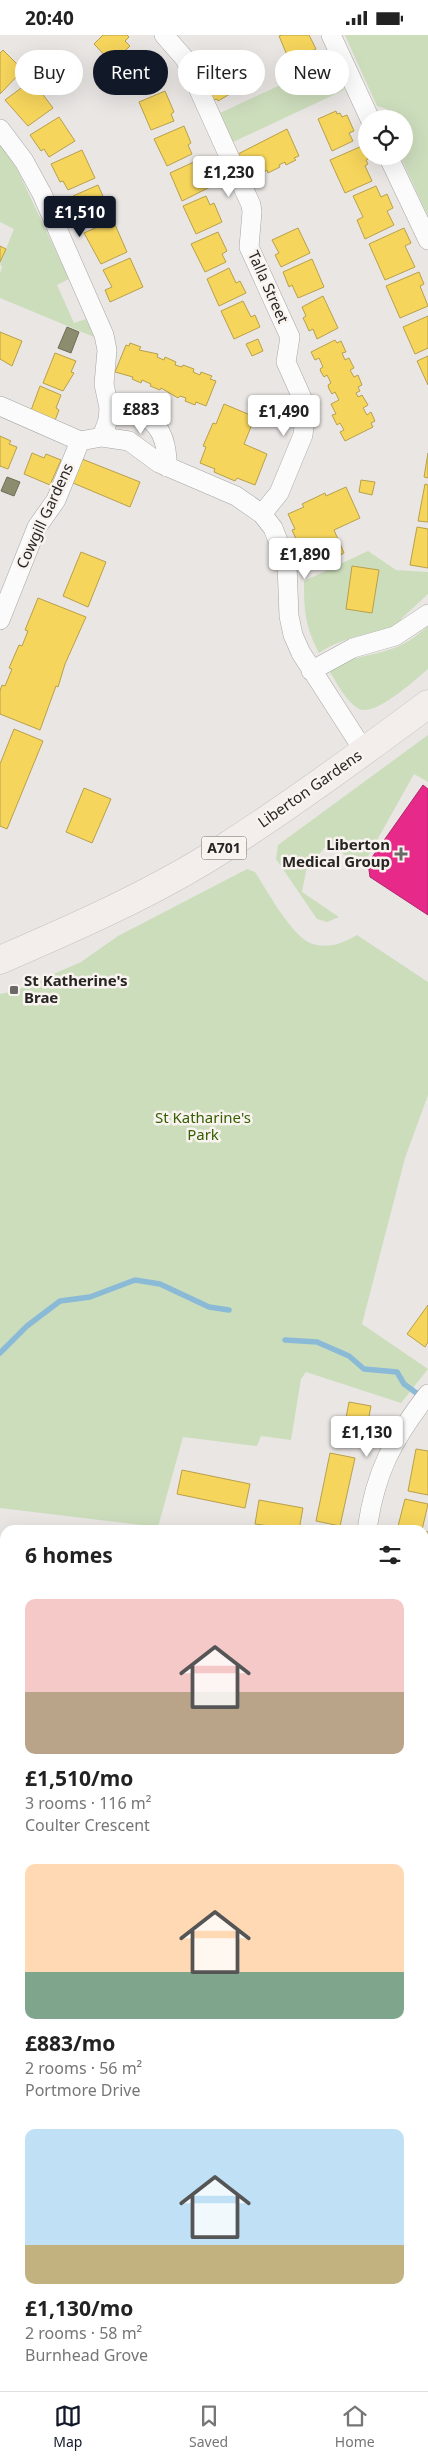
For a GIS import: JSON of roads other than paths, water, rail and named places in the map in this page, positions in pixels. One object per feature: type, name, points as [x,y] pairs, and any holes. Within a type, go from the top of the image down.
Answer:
[{"type":"main road","name":"Liberton Gardens","points":[[0,960],[125,902],[206,858],[328,779],[428,704]]},
{"type":"street","name":"Talla Street","points":[[164,35],[185,59],[251,205],[249,247],[290,337],[286,362],[306,407],[304,435],[279,493],[262,514]]},
{"type":"street","points":[[331,35],[366,110]]},
{"type":"street","points":[[0,129],[24,161],[38,186],[98,319],[107,350],[104,384],[109,408],[102,437]]},
{"type":"street","points":[[392,165],[428,239]]},
{"type":"street","points":[[0,406],[80,441],[102,437],[129,441],[158,463],[236,496],[262,514],[273,528],[287,564],[289,617],[293,635],[312,671],[364,751]]},
{"type":"street","points":[[109,408],[124,408],[142,414],[154,424],[167,445],[167,467]]},
{"type":"street","name":"Cowgill Gardens","points":[[0,620],[37,527],[56,500],[80,441]]},
{"type":"street","points":[[312,671],[353,648],[395,636],[428,614]]},
{"type":"street","points":[[368,1525],[370,1510],[385,1459],[398,1435],[423,1400]]},
{"type":"waterway","points":[[0,1353],[27,1326],[60,1301],[90,1297],[135,1280],[160,1284],[209,1307],[229,1310]]},
{"type":"waterway","points":[[285,1340],[317,1342],[349,1356],[364,1369],[397,1372],[404,1384],[422,1397]]},
{"type":"place","name":"Liberton Medical Group","points":[[401,854]]},
{"type":"place","name":"St Katherine's Brae","points":[[14,990]]},
{"type":"park label","name":"St Katharine's Park","points":[[203,1126]]}]
